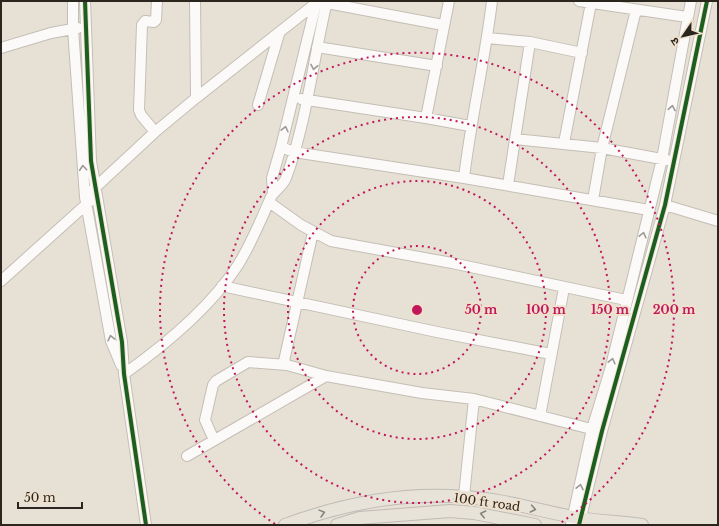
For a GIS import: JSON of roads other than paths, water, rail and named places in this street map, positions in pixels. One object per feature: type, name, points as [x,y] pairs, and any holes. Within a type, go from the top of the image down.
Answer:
[{"type":"main road","name":"100 ft road","points":[[285,525],[355,504],[409,497],[464,496],[576,521],[642,525]]},
{"type":"main road","name":"100 ft road","points":[[337,525],[360,518],[450,511],[474,513],[535,525]]},
{"type":"street","points":[[73,1],[73,29],[86,200],[111,341],[124,374]]},
{"type":"street","points":[[85,1],[91,161],[95,192],[122,342],[124,374],[146,525]]},
{"type":"street","points":[[155,132],[141,115],[140,110],[142,25],[145,21],[156,20],[157,1]]},
{"type":"street","points":[[195,1],[196,98]]},
{"type":"street","points":[[426,118],[449,1]]},
{"type":"street","points":[[464,178],[470,126],[487,38],[492,1]]},
{"type":"street","points":[[579,1],[687,17]]},
{"type":"street","points":[[576,521],[626,300],[662,159],[691,1]]},
{"type":"street","points":[[597,430],[664,205],[707,1]]},
{"type":"street","points":[[1,281],[95,192],[155,132],[316,3],[327,2],[443,26]]},
{"type":"street","points":[[124,374],[176,335],[222,286],[237,266],[250,244],[271,198],[285,181],[307,101],[327,2]]},
{"type":"street","points":[[271,198],[272,178],[316,3]]},
{"type":"street","points":[[564,143],[591,3]]},
{"type":"street","points":[[593,200],[602,148],[636,10]]},
{"type":"street","points":[[1,48],[25,40],[85,27]]},
{"type":"street","points":[[258,105],[279,34]]},
{"type":"street","points":[[487,38],[530,42],[582,53]]},
{"type":"street","points":[[508,185],[530,42]]},
{"type":"street","points":[[317,47],[437,66]]},
{"type":"street","points":[[293,96],[307,101],[426,118],[470,126]]},
{"type":"street","points":[[515,139],[602,148],[674,161]]},
{"type":"street","points":[[281,147],[294,152],[508,185],[649,210]]},
{"type":"street","points":[[271,198],[313,232],[331,241],[452,262],[564,288],[626,300]]},
{"type":"street","points":[[664,205],[718,221]]},
{"type":"street","points":[[287,365],[284,361],[296,301],[313,232]]},
{"type":"street","points":[[222,286],[437,332],[551,354]]},
{"type":"street","points":[[540,416],[564,288]]},
{"type":"street","points":[[214,440],[205,420],[213,385],[216,381],[248,362],[287,365],[326,376],[422,393],[474,399],[597,430]]},
{"type":"street","points":[[187,456],[326,376]]},
{"type":"street","points":[[464,496],[474,399]]}]
